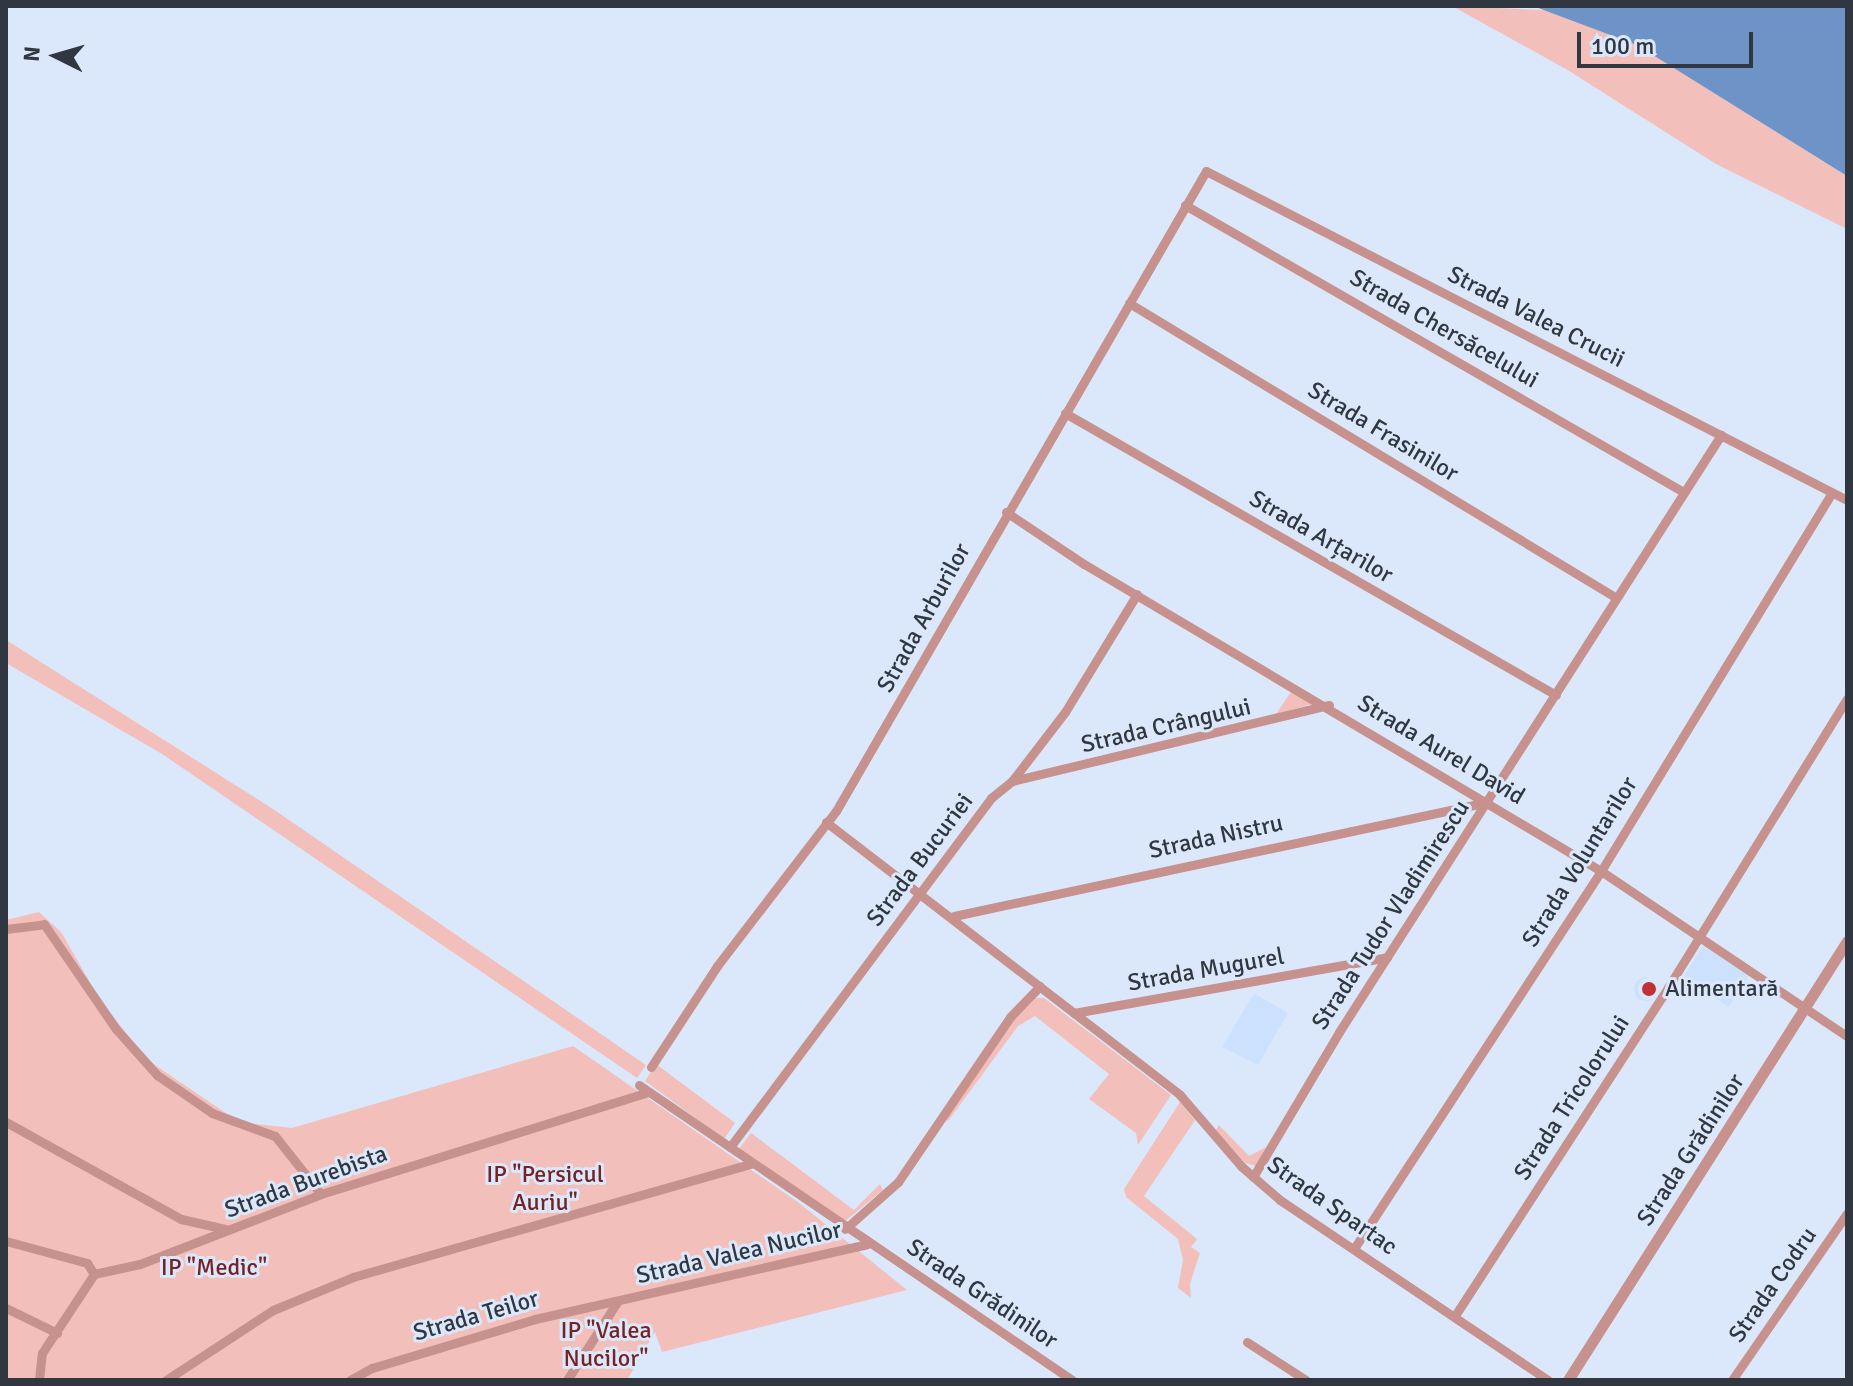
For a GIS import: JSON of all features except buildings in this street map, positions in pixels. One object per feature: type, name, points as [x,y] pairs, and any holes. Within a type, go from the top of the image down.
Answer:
[{"type":"street","name":"Strada Arburilor","points":[[651,1067],[717,966],[826,822],[902,700],[1006,512],[1206,171]]},
{"type":"street","name":"Strada Valea Crucii","points":[[1206,171],[1847,500]]},
{"type":"street","name":"Strada Chersăcelului","points":[[1185,205],[1680,490]]},
{"type":"street","name":"Strada Frasinilor","points":[[1129,303],[1615,597]]},
{"type":"street","name":"Strada Arțarilor","points":[[1065,413],[1556,695]]},
{"type":"street","name":"Strada Tudor Vladimirescu","points":[[1253,1177],[1387,957],[1556,695],[1680,490],[1721,435]]},
{"type":"street","name":"Strada Voluntarilor","points":[[1355,1247],[1601,871],[1832,493]]},
{"type":"street","name":"Strada Aurel David","points":[[1006,512],[1137,594],[1329,705],[1601,871],[1847,1036]]},
{"type":"street","name":"Strada Bucuriei","points":[[730,1147],[991,798],[1012,781],[1065,712],[1137,594]]},
{"type":"street","name":"Strada Tricolorului","points":[[1456,1314],[1700,937],[1847,699]]},
{"type":"street","name":"Strada Crângului","points":[[1012,781],[1329,705]]},
{"type":"street","name":"Strada Nistru","points":[[954,916],[1488,802]]},
{"type":"street","points":[[826,822],[923,892],[1074,1013]]},
{"type":"street","points":[[6,929],[44,924],[116,1029],[157,1075],[212,1113],[275,1136],[321,1194]]},
{"type":"street","name":"Strada Grădinilor","points":[[1570,1379],[1809,1008],[1847,941]]},
{"type":"street","name":"Strada Mugurel","points":[[1074,1013],[1387,957]]},
{"type":"street","points":[[845,1229],[898,1182],[1010,1017],[1040,986]]},
{"type":"street","name":"Strada Spartac","points":[[1074,1013],[1180,1095],[1253,1177],[1280,1200],[1456,1314],[1548,1380]]},
{"type":"street","name":"Strada Grădinilor","points":[[639,1085],[867,1244],[1072,1380]]},
{"type":"street","name":"Strada Burebista","points":[[94,1274],[196,1244],[321,1194],[649,1092]]},
{"type":"street","points":[[6,1122],[195,1225],[232,1229]]},
{"type":"street","points":[[166,1380],[273,1310],[353,1277],[752,1163]]},
{"type":"street","name":"Strada Codru","points":[[1732,1380],[1847,1213]]},
{"type":"street","points":[[195,1225],[196,1244]]},
{"type":"street","points":[[6,1241],[87,1263],[94,1274],[39,1359],[39,1380]]},
{"type":"street","name":"Strada Valea Nucilor","points":[[567,1380],[617,1302],[867,1244]]},
{"type":"street","name":"Strada Teilor","points":[[350,1380],[372,1368],[486,1333],[617,1302]]},
{"type":"street","points":[[6,1308],[57,1333]]},
{"type":"street","points":[[1247,1342],[1306,1380]]},
{"type":"shaded area","points":[[1703,946],[1749,975],[1729,1007],[1683,977]]},
{"type":"shaded area","points":[[1646,977],[1654,981],[1658,989],[1654,997],[1646,1001],[1638,997],[1634,989],[1638,981]]},
{"type":"shaded area","points":[[1254,993],[1288,1013],[1258,1065],[1222,1047]]},
{"type":"green space","points":[[1452,6],[1542,10],[1847,6],[1698,83],[1847,176],[1847,229],[1716,164],[1566,69]]},
{"type":"green space","points":[[6,640],[270,807],[646,1065],[637,1078],[162,754],[6,663]]},
{"type":"green space","points":[[1291,692],[1313,704],[1276,714]]},
{"type":"green space","points":[[39,912],[61,932],[99,998],[146,1059],[239,1122],[292,1128],[573,1046],[799,1203],[907,1290],[662,1352],[655,1332],[627,1380],[6,1380],[6,920]]},
{"type":"green space","points":[[1036,998],[1044,998],[1171,1095],[1138,1145],[1136,1133],[1089,1099],[1109,1074],[1035,1016],[1018,1026],[948,1121],[945,1118],[1014,1020]]},
{"type":"green space","points":[[656,1064],[735,1123],[724,1139],[645,1081]]},
{"type":"green space","points":[[1180,1102],[1195,1120],[1144,1196],[1197,1239],[1191,1247],[1200,1253],[1190,1284],[1191,1298],[1178,1288],[1183,1260],[1178,1239],[1126,1197],[1124,1189]]},
{"type":"green space","points":[[1219,1125],[1249,1156],[1266,1147],[1256,1166],[1245,1163],[1216,1130]]},
{"type":"green space","points":[[751,1133],[854,1210],[880,1184],[883,1190],[844,1222],[739,1149]]},
{"type":"water","points":[[1533,6],[1847,6],[1847,176],[1637,45]]},
{"type":"place","name":"Alimentară","points":[[1649,989]]},
{"type":"park label","name":"IP \"Persicul Auriu\"","points":[[545,1189]]},
{"type":"park label","name":"IP \"Medic\"","points":[[214,1268]]},
{"type":"park label","name":"IP \"Valea Nucilor\"","points":[[606,1345]]}]
